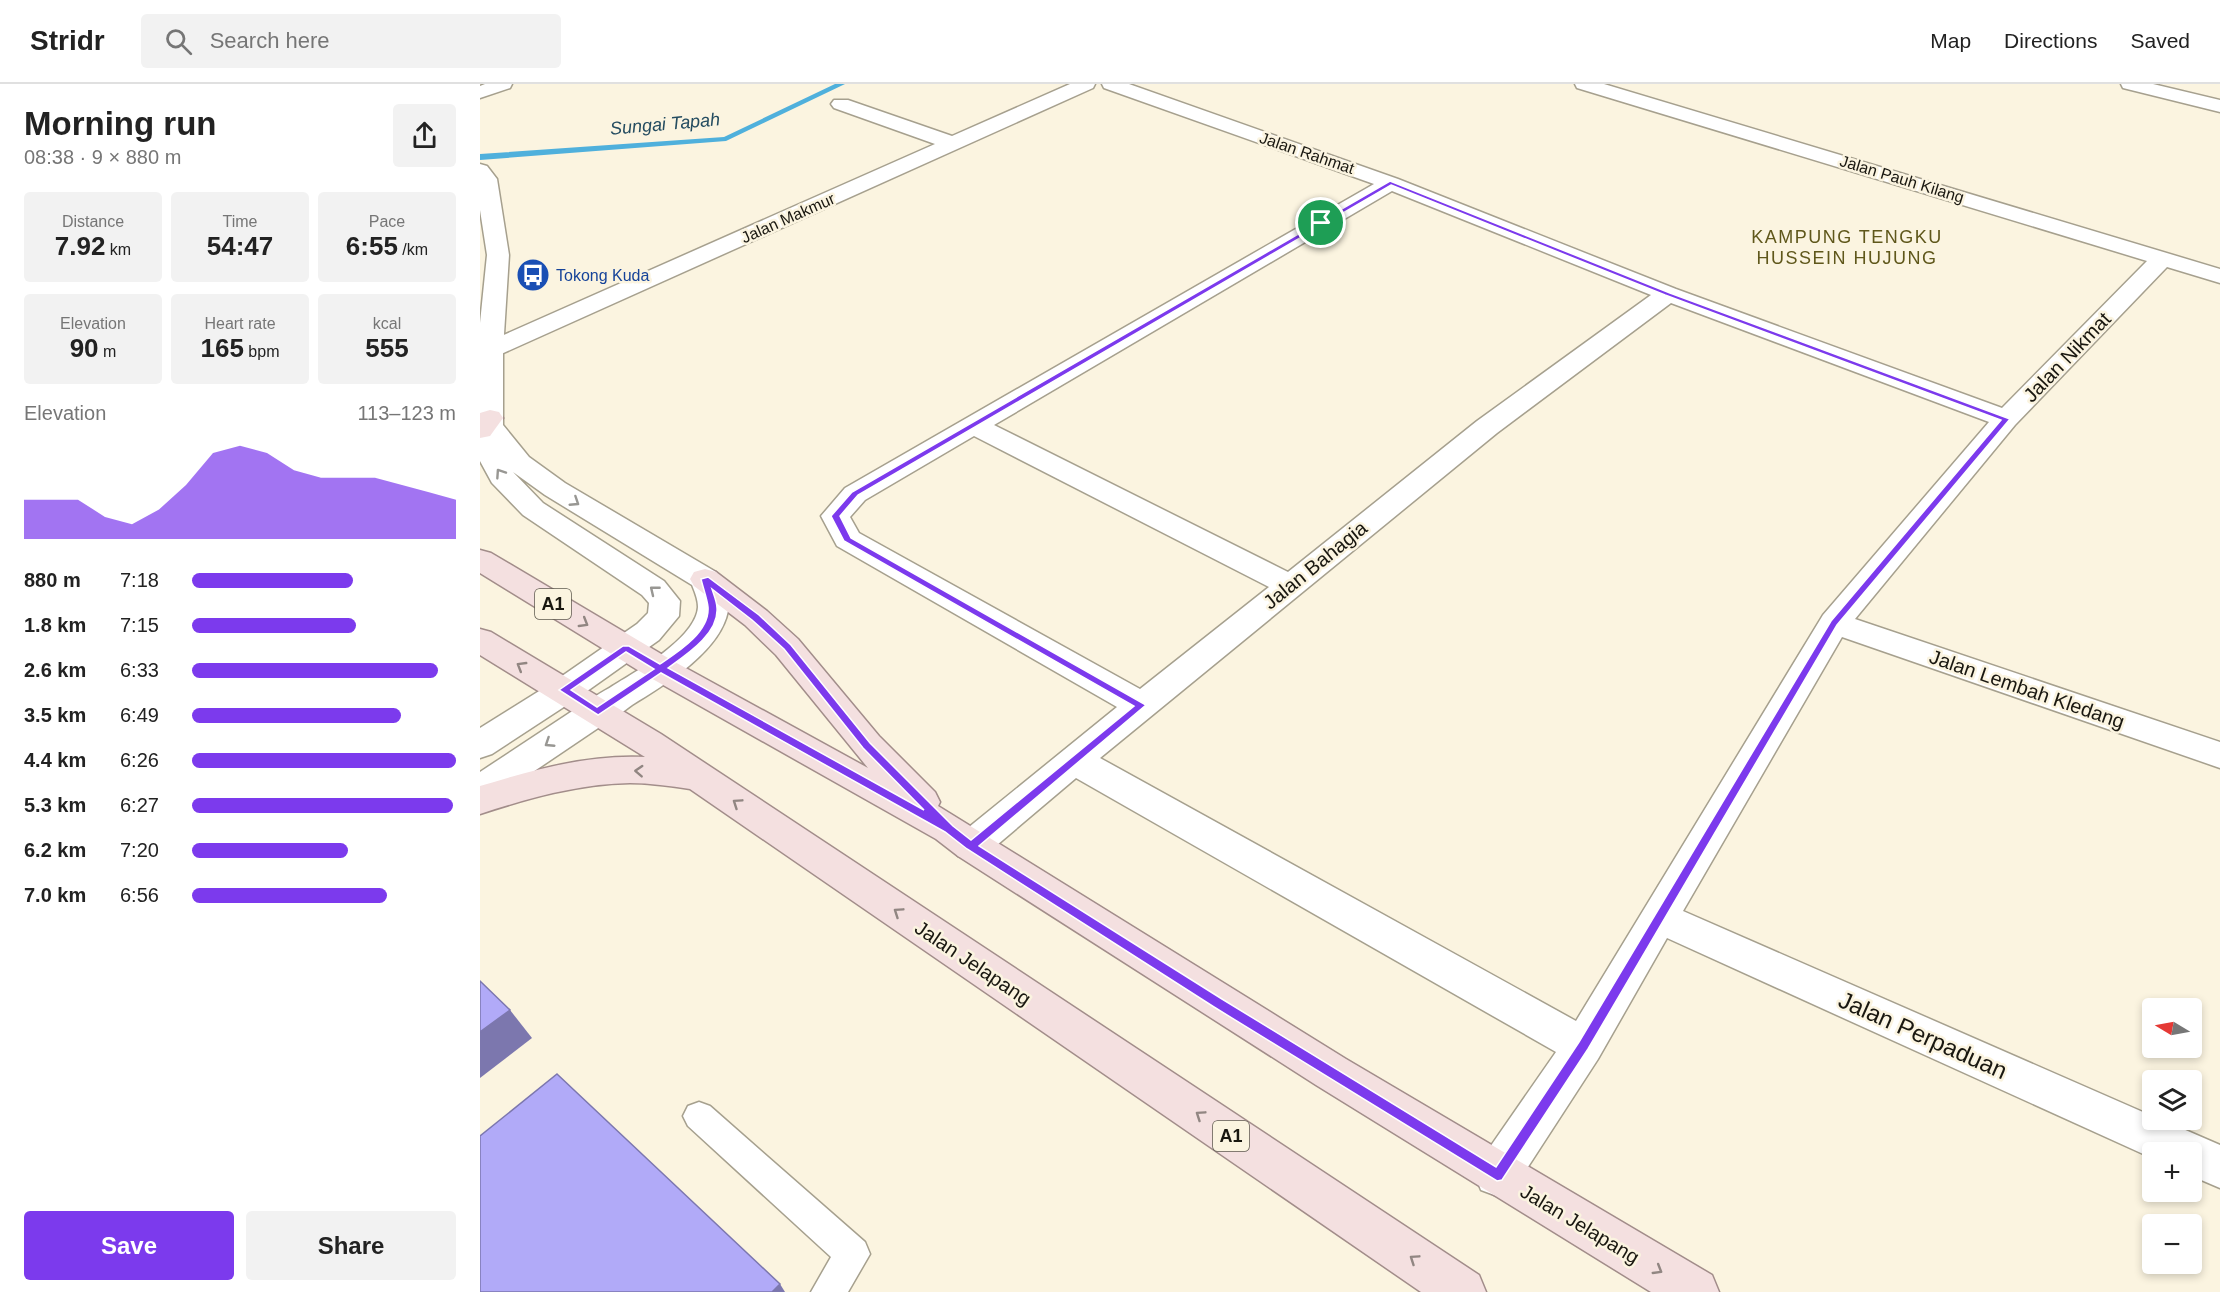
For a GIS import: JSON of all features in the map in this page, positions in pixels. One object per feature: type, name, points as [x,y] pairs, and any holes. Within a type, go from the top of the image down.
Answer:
[{"type":"main road","name":"Jalan Jelapang","points":[[480,560],[661,669],[960,837],[1208,997],[1497,1175],[1695,1292]]},
{"type":"main road","points":[[705,579],[756,618],[787,647],[867,746],[960,837]]},
{"type":"main road","name":"Jalan Jelapang","points":[[480,640],[649,743],[1462,1292]]},
{"type":"main road","points":[[480,800],[538,782],[583,774],[631,770],[697,776]]},
{"type":"street","points":[[480,92],[503,84]]},
{"type":"street","name":"Jalan Makmur","points":[[490,351],[1086,84]]},
{"type":"street","name":"Jalan Rahmat","points":[[1111,84],[1390,183],[1668,294],[2006,419]]},
{"type":"street","name":"Jalan Pauh Kilang","points":[[1584,84],[2220,276]]},
{"type":"street","points":[[2130,84],[2220,106]]},
{"type":"street","points":[[841,104],[955,144]]},
{"type":"street","points":[[480,745],[626,648],[663,616],[665,601],[653,588],[556,527],[522,500],[496,468],[489,452],[485,424],[498,255],[483,174]]},
{"type":"street","points":[[1141,705],[847,539],[835,516],[855,494],[1390,183]]},
{"type":"street","name":"Jalan Nikmat","points":[[1497,1175],[1583,1046],[1834,623],[2006,419],[2162,258]]},
{"type":"street","name":"Jalan Bahagia","points":[[960,837],[1074,760],[1487,427],[1668,294]]},
{"type":"street","points":[[480,789],[661,669],[694,643],[704,632],[711,619],[713,608],[705,579],[587,510],[541,479],[512,454],[494,430],[485,424]]},
{"type":"street","points":[[973,425],[1290,585]]},
{"type":"street","name":"Jalan Lembah Kledang","points":[[1834,623],[2220,755]]},
{"type":"street","points":[[1074,760],[1583,1046]]},
{"type":"street","name":"Jalan Perpaduan","points":[[1659,917],[2165,1142]]},
{"type":"street","points":[[2202,1159],[2220,1167]]},
{"type":"lane","points":[[699,1116],[853,1254],[828,1292]]},
{"type":"building","points":[[480,981],[510,1010],[480,1032]]},
{"type":"building","points":[[557,1074],[780,1284],[772,1292],[480,1292],[480,1136]]},
{"type":"waterway","name":"Sungai Tapah","points":[[480,157],[726,139],[841,84]]},
{"type":"place","name":"Tokong Kuda","points":[[533,275]]},
{"type":"district","name":"KAMPUNG TENGKU HUSSEIN HUJUNG","points":[[1847,247]]},
{"type":"route","points":[[1321,223],[855,494],[835,516],[847,539],[1141,705],[971,846],[949,829],[661,669],[598,711],[564,690],[626,648],[661,669],[682,653],[704,632],[711,619],[713,608],[705,579],[756,618],[787,647],[867,746],[949,829],[971,846],[1218,1003],[1497,1175],[1583,1046],[1834,623],[2006,419],[1668,294],[1390,183],[1321,223]]}]
